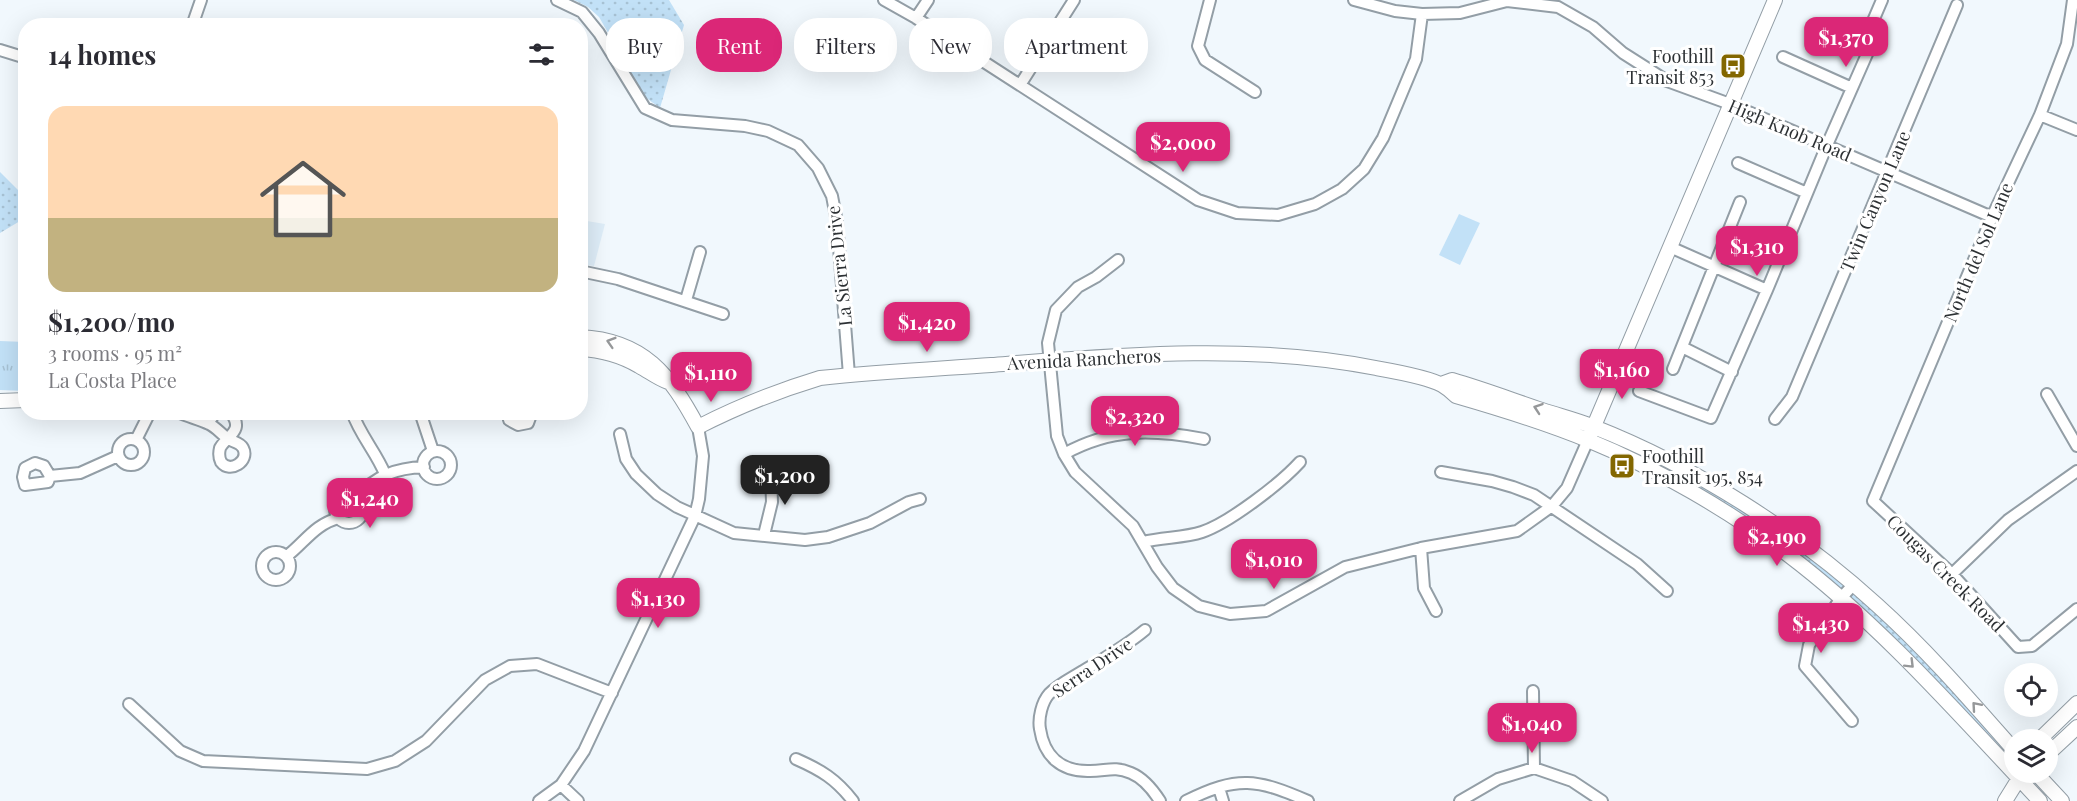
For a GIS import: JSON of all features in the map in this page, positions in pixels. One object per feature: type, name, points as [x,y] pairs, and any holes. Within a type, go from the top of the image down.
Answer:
[{"type":"main road","points":[[1588,440],[1775,0]]},
{"type":"main road","points":[[588,338],[604,339],[642,354],[661,370],[683,400],[698,427]]},
{"type":"main road","points":[[588,351],[622,357],[654,377],[668,382]]},
{"type":"main road","name":"Avenida Rancheros","points":[[698,427],[728,411],[783,389],[819,378],[849,375],[1166,354],[1294,357],[1343,362],[1393,371],[1441,384],[1456,396],[1588,440],[1630,459],[1729,515],[1786,553],[1841,598],[2004,759]]},
{"type":"main road","name":"Avenida Rancheros","points":[[1441,384],[1452,380],[1594,427],[1699,478],[1756,512],[1806,547],[1854,585],[1924,651],[2004,739]]},
{"type":"main road","points":[[0,400],[18,400]]},
{"type":"main road","points":[[2050,729],[2077,703]]},
{"type":"main road","points":[[2058,744],[2077,726]]},
{"type":"main road","points":[[2005,801],[2017,783]]},
{"type":"main road","name":"Avenida Rancheros","points":[[2026,783],[2040,801]]},
{"type":"main road","points":[[2045,783],[2062,801]]},
{"type":"street","points":[[195,18],[201,0]]},
{"type":"street","name":"La Sierra Drive","points":[[557,0],[582,12],[587,18]]},
{"type":"street","points":[[884,0],[916,18],[928,0]]},
{"type":"street","points":[[1020,84],[1074,0]]},
{"type":"street","points":[[1210,0],[1198,46],[1205,60],[1256,92]]},
{"type":"street","name":"High Knob Road","points":[[1354,0],[1395,11],[1422,14],[1460,13],[1507,0],[1558,7],[1593,27],[1623,53],[1667,81],[1730,104],[1992,217]]},
{"type":"street","points":[[1638,391],[1711,418],[1872,45],[1873,21],[1882,0]]},
{"type":"street","name":"North del Sol Lane","points":[[1873,501],[1992,217],[2040,115],[2067,44],[2073,0]]},
{"type":"street","name":"Twin Canyon Lane","points":[[1775,419],[1792,397],[1957,5]]},
{"type":"street","points":[[992,66],[1198,200],[1237,213],[1278,215],[1315,204],[1342,189],[1364,170],[1383,138],[1416,59],[1422,14]]},
{"type":"street","name":"La Sierra Drive","points":[[588,19],[599,33],[645,108],[672,120],[746,126],[768,131],[798,145],[818,168],[832,196],[837,222],[849,375]]},
{"type":"street","points":[[0,50],[18,56]]},
{"type":"street","points":[[1783,57],[1852,88]]},
{"type":"street","points":[[2040,115],[2077,130]]},
{"type":"street","points":[[1738,163],[1807,193]]},
{"type":"street","points":[[1673,369],[1740,202]]},
{"type":"street","points":[[1670,247],[1767,290]]},
{"type":"street","points":[[686,300],[700,252]]},
{"type":"street","points":[[1118,260],[1096,278],[1078,287],[1064,299],[1056,310],[1048,343],[1053,414],[1057,436],[1075,472],[1133,526],[1157,567],[1173,588],[1199,606],[1230,614],[1266,611],[1345,567],[1421,548],[1516,531],[1552,506],[1567,488],[1588,440]]},
{"type":"street","points":[[588,273],[618,279],[723,314]]},
{"type":"street","points":[[1682,347],[1732,372]]},
{"type":"street","points":[[2047,394],[2077,446]]},
{"type":"street","points":[[136,440],[146,420]]},
{"type":"street","points":[[200,420],[208,423],[229,440],[233,435],[235,420]]},
{"type":"street","points":[[354,420],[374,450],[385,474]]},
{"type":"street","points":[[426,420],[433,451]]},
{"type":"street","points":[[509,420],[513,424],[524,425],[530,420]]},
{"type":"street","points":[[539,801],[561,785],[584,752],[695,516],[703,456],[698,427]]},
{"type":"street","points":[[1064,454],[1099,438],[1129,433],[1160,432],[1204,439]]},
{"type":"street","points":[[620,434],[626,459],[636,474],[657,494],[677,507],[734,533],[805,540],[828,537],[870,523],[909,502],[920,499]]},
{"type":"street","points":[[126,440],[136,440],[144,450],[144,454],[140,462],[125,464],[118,456],[118,451],[126,440]]},
{"type":"street","points":[[433,451],[444,453],[449,458],[451,469],[448,474],[437,479],[426,474],[424,467],[425,460],[433,451]]},
{"type":"street","points":[[50,477],[80,473],[118,456]]},
{"type":"street","points":[[1143,542],[1190,535],[1218,525],[1282,481],[1300,462]]},
{"type":"street","points":[[357,497],[385,474],[424,467]]},
{"type":"street","points":[[1952,574],[2008,520],[2077,471]]},
{"type":"street","points":[[1441,472],[1514,487],[1552,506],[1637,564],[1666,591]]},
{"type":"street","points":[[764,535],[772,502],[771,475]]},
{"type":"street","points":[[287,556],[312,530],[329,520],[339,518],[348,523],[360,519],[363,510],[362,503],[357,497],[343,496],[338,500],[335,506],[339,518]]},
{"type":"street","name":"Cougas Creek Road","points":[[1873,501],[1952,574],[2018,647],[2032,646],[2077,609]]},
{"type":"street","points":[[1421,548],[1424,588],[1436,611]]},
{"type":"street","points":[[1852,721],[1804,666],[1809,645],[1841,598],[1854,585]]},
{"type":"street","name":"Serra Drive","points":[[1145,630],[1128,644],[1065,681],[1048,696],[1038,719],[1042,743],[1054,760],[1070,769],[1090,771],[1115,768],[1133,773],[1152,789],[1160,801]]},
{"type":"street","points":[[129,704],[180,751],[203,761],[367,769],[395,761],[426,741],[485,680],[510,666],[537,664],[612,693]]},
{"type":"street","points":[[1533,691],[1534,768]]},
{"type":"street","points":[[795,759],[822,771],[843,787],[853,801]]},
{"type":"street","points":[[1460,801],[1498,779],[1534,768],[1572,782],[1602,801]]},
{"type":"street","points":[[1186,801],[1238,782],[1258,783],[1308,801]]},
{"type":"street","points":[[561,785],[578,801]]},
{"type":"street","points":[[1219,788],[1223,801]]},
{"type":"shaded area","points":[[588,221],[605,224],[594,266],[588,265]]},
{"type":"green space","points":[[574,0],[669,0],[680,18],[606,18],[606,29],[599,17],[588,7]]},
{"type":"green space","points":[[631,72],[670,72],[660,108],[645,97]]},
{"type":"green space","points":[[0,172],[18,190],[18,222],[0,233]]},
{"type":"green space","points":[[1459,214],[1480,223],[1460,265],[1439,255]]},
{"type":"green space","points":[[0,341],[18,342],[18,391],[0,390]]},
{"type":"green space","points":[[1595,430],[1652,456],[1756,514],[1850,584],[1840,596],[1751,528],[1590,438]]},
{"type":"green space","points":[[1854,589],[1961,692],[2004,749],[2004,752],[1844,598]]},
{"type":"place","name":"Foothill Transit 853","points":[[1733,66]]},
{"type":"place","name":"Foothill Transit 195, 854","points":[[1622,466]]}]
